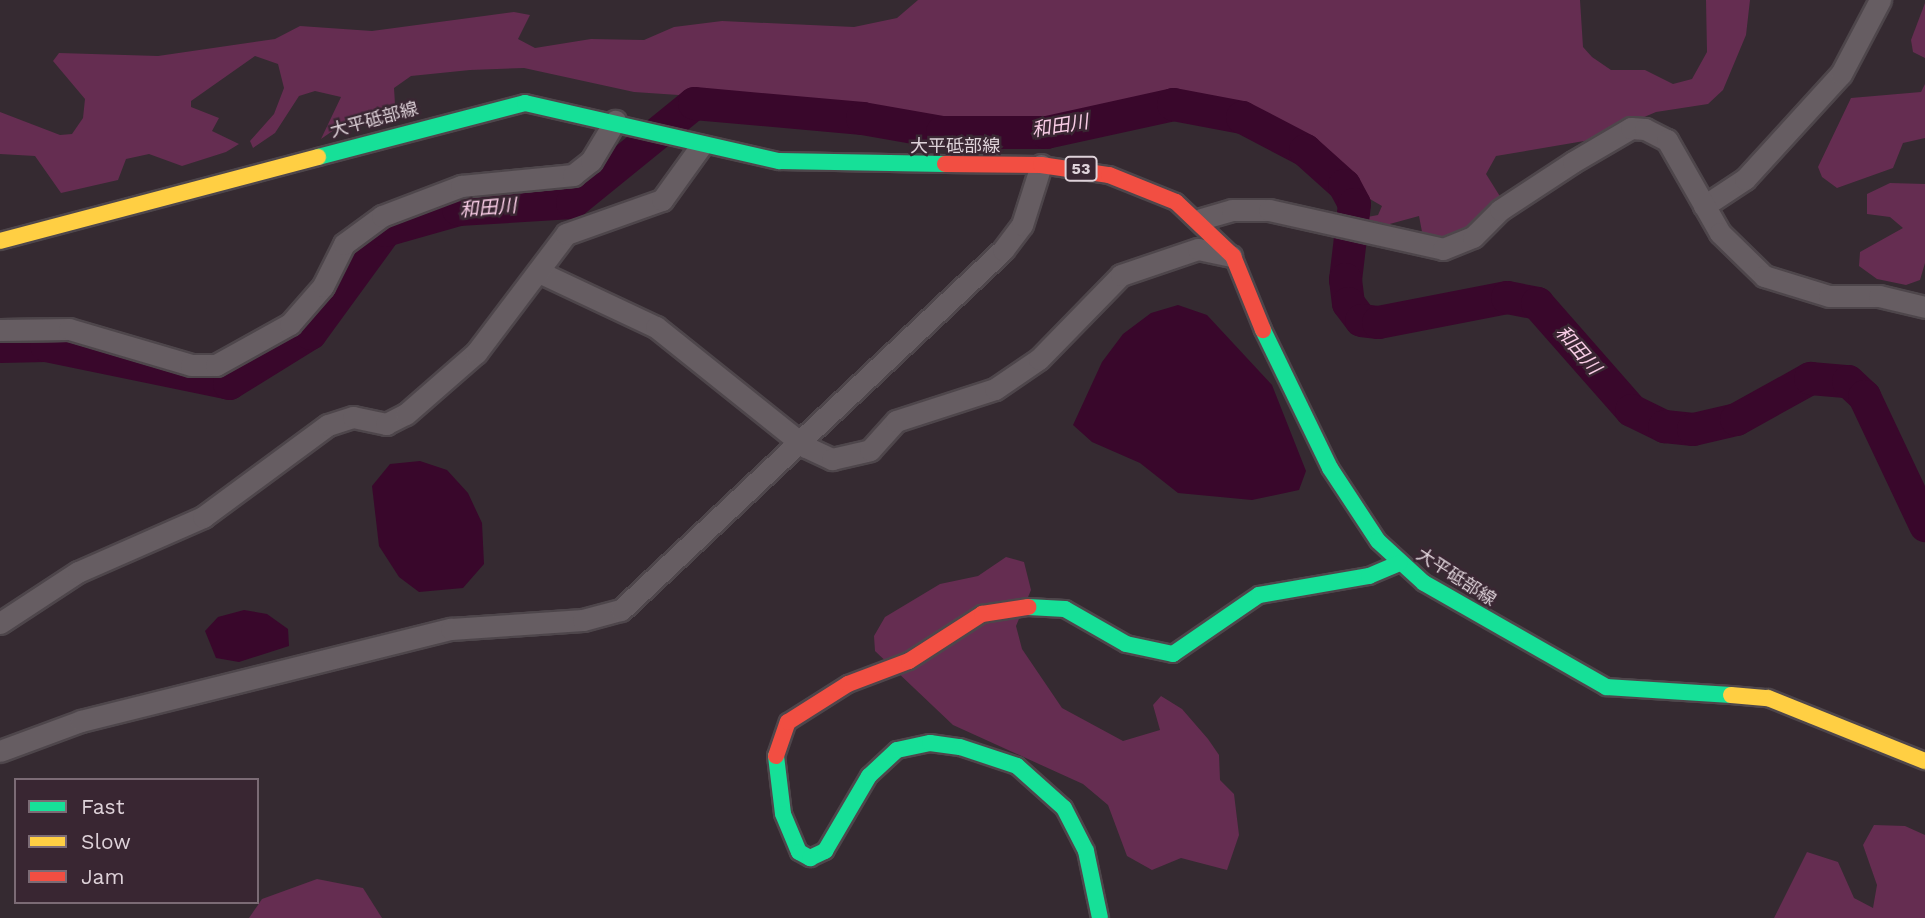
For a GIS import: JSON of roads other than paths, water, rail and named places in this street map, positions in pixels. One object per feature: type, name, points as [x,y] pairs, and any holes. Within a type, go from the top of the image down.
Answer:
[{"type":"main road","name":"大平砥部線","points":[[0,241],[501,106],[552,104],[701,146],[818,164],[1041,165],[1147,186],[1201,219],[1233,256],[1285,385],[1323,456],[1378,541],[1399,563],[1534,651],[1606,687],[1768,698],[1925,761]]},
{"type":"main road","points":[[1100,918],[1086,851],[1064,808],[1017,766],[960,747],[930,743],[897,750],[869,776],[825,851],[810,858],[799,852],[783,814],[776,753],[788,722],[848,684],[909,661],[982,614],[1016,607],[1065,609],[1126,644],[1173,654],[1259,595],[1369,576],[1399,563]]},
{"type":"street","points":[[1704,206],[1745,179],[1841,74],[1880,0]]},
{"type":"street","points":[[0,330],[69,329],[191,365],[216,365],[290,324],[323,286],[344,244],[382,216],[461,186],[573,175],[592,162],[615,121]]},
{"type":"street","points":[[1201,219],[1232,210],[1269,210],[1443,249],[1460,245],[1500,210],[1632,128],[1667,140],[1704,206],[1740,260],[1764,276],[1829,296],[1879,296],[1925,307]]},
{"type":"street","points":[[0,623],[78,572],[203,517],[328,425],[353,417],[386,424],[406,414],[476,353],[541,273],[566,234],[662,200],[701,146]]},
{"type":"street","points":[[0,751],[81,721],[451,629],[583,620],[621,610],[1003,250],[1022,225],[1041,165]]},
{"type":"street","points":[[541,273],[656,327],[799,440],[832,459],[870,450],[896,422],[995,389],[1039,359],[1121,275],[1198,249],[1233,256]]},
{"type":"waterway","name":"和田川","points":[[0,346],[46,345],[229,383],[310,333],[385,230],[458,209],[572,202],[694,103],[862,118],[942,132],[1046,132],[1173,104],[1242,117],[1305,150],[1344,185],[1354,204],[1345,279],[1348,303],[1361,320],[1378,322],[1507,297],[1537,303],[1631,410],[1664,426],[1693,429],[1736,419],[1810,378],[1848,381],[1864,396],[1925,525]]}]
